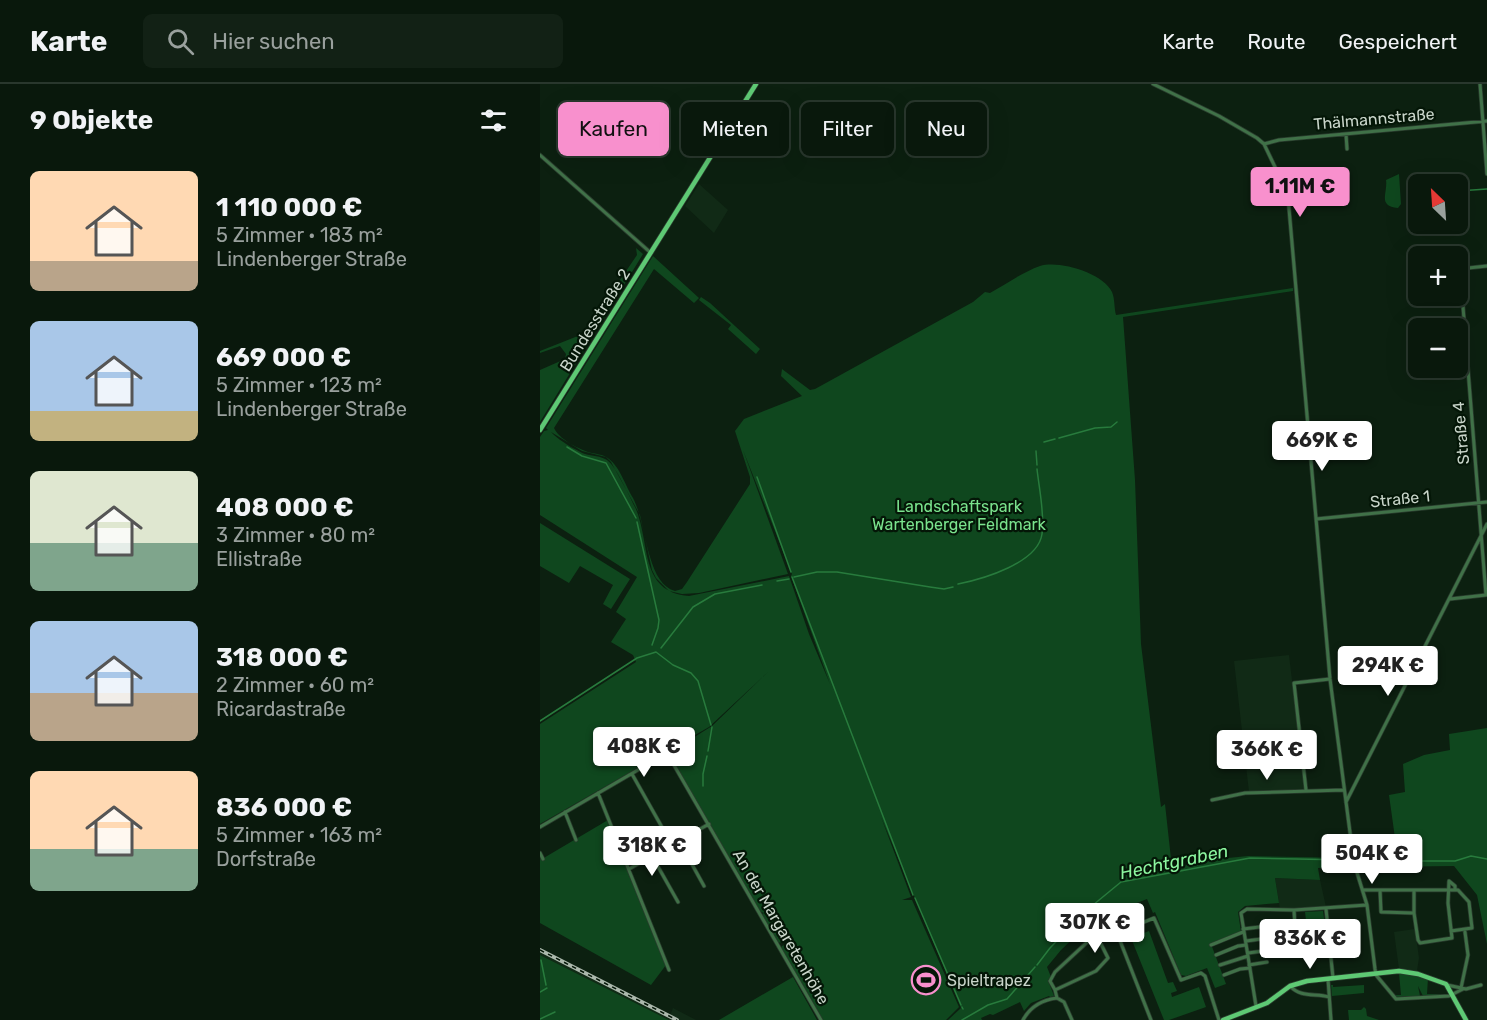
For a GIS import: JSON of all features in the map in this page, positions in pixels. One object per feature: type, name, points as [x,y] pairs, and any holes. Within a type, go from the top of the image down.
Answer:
[{"type":"main road","name":"Bundesstraße 2","points":[[540,430],[756,84]]},
{"type":"main road","points":[[1221,1020],[1272,1000],[1290,986],[1330,979],[1406,971],[1447,985],[1466,1020]]},
{"type":"street","points":[[1153,84],[1226,119],[1264,144],[1288,197],[1330,679],[1354,863],[1367,905],[1376,975],[1396,999],[1451,995],[1462,988],[1468,955],[1465,932]]},
{"type":"street","points":[[1480,84],[1485,121],[1487,174]]},
{"type":"street","name":"Thälmannstraße","points":[[1264,144],[1273,141],[1485,121]]},
{"type":"street","points":[[1346,134],[1347,149]]},
{"type":"street","points":[[540,155],[651,253]]},
{"type":"street","points":[[1468,268],[1487,266]]},
{"type":"street","name":"Straße 4","points":[[1462,306],[1487,595]]},
{"type":"street","name":"Straße 1","points":[[1315,519],[1487,502]]},
{"type":"street","points":[[1346,802],[1487,524]]},
{"type":"street","points":[[1450,599],[1487,595]]},
{"type":"street","points":[[1306,790],[1294,683],[1330,679]]},
{"type":"street","name":"An der Margaretenhöhe","points":[[631,773],[667,753],[821,1020]]},
{"type":"street","points":[[540,827],[631,773],[672,845]]},
{"type":"street","points":[[1212,800],[1245,793],[1306,790],[1352,794]]},
{"type":"street","points":[[598,793],[669,970]]},
{"type":"street","points":[[565,812],[576,840]]},
{"type":"street","points":[[629,869],[709,824]]},
{"type":"street","points":[[679,841],[704,886]]},
{"type":"street","points":[[540,853],[543,859]]},
{"type":"street","points":[[652,856],[678,902]]},
{"type":"street","points":[[1414,890],[1418,942],[1452,936],[1448,889],[1450,881],[1455,886],[1455,890]]},
{"type":"street","points":[[1363,890],[1458,890],[1468,902],[1472,927],[1452,931]]},
{"type":"street","points":[[1380,890],[1381,912],[1414,913]]},
{"type":"street","points":[[1256,1006],[1240,914],[1244,909],[1326,909],[1367,905]]},
{"type":"street","points":[[1326,909],[1331,1020]]},
{"type":"street","points":[[1294,910],[1295,927],[1299,940],[1298,953]]},
{"type":"street","points":[[1151,1020],[1117,933],[1154,918],[1181,980],[1201,974],[1205,976],[1221,1020]]},
{"type":"street","points":[[1211,945],[1244,930],[1268,926],[1271,950],[1248,954],[1220,965]]},
{"type":"street","points":[[1055,990],[1096,971],[1108,958],[1096,934],[1055,972],[1050,981],[1057,998],[1064,1002],[1072,1020]]},
{"type":"street","points":[[1216,955],[1246,943],[1269,938]]},
{"type":"street","points":[[1224,975],[1267,962]]},
{"type":"street","points":[[1447,985],[1470,989],[1481,985]]},
{"type":"street","points":[[1290,986],[1304,994],[1329,997]]},
{"type":"street","points":[[1322,995],[1329,991]]},
{"type":"street","points":[[1023,1020],[1029,1009],[1057,998]]},
{"type":"shaded area","points":[[699,184],[728,210],[714,233],[685,206]]},
{"type":"shaded area","points":[[1289,655],[1305,789],[1249,792],[1234,661]]},
{"type":"shaded area","points":[[1275,878],[1320,880],[1326,907],[1280,909]]},
{"type":"shaded area","points":[[1415,929],[1419,958],[1417,971],[1399,969],[1394,932]]},
{"type":"shaded area","points":[[540,948],[670,1016],[673,1008],[696,1020],[669,1020],[540,955]]},
{"type":"green space","points":[[1399,174],[1401,204],[1398,208],[1388,205],[1385,198],[1386,180]]},
{"type":"green space","points":[[636,248],[643,254],[540,422],[540,370],[565,359],[566,354],[560,346],[540,353],[540,351],[588,332],[637,255]]},
{"type":"green space","name":"Landschaftspark Wartenberger Feldmark","points":[[653,256],[699,298],[694,303],[654,269],[554,428],[560,436],[574,446],[606,457],[582,451],[551,432],[576,450],[611,463],[640,520],[649,563],[654,575],[656,578],[644,534],[658,577],[665,586],[675,591],[682,589],[687,582],[750,484],[750,477],[735,431],[744,419],[802,396],[781,376],[782,369],[810,390],[815,389],[973,302],[985,292],[990,293],[1040,266],[1069,267],[1100,279],[1112,292],[1116,315],[1293,288],[1293,291],[1123,317],[1135,480],[1141,644],[1161,807],[1165,804],[1172,868],[1248,856],[1350,858],[1352,867],[1318,868],[1320,880],[1275,878],[1279,903],[1245,906],[1238,912],[1241,932],[1211,944],[1226,984],[1215,988],[1207,968],[1186,976],[1181,975],[1155,912],[1153,913],[1147,899],[1111,913],[1109,916],[1114,928],[1112,929],[1102,911],[1061,950],[1047,967],[1051,977],[1048,980],[1054,996],[1031,1003],[1024,1011],[1020,1002],[981,1018],[982,1020],[948,1020],[961,1008],[881,817],[911,897],[902,900],[912,900],[959,1007],[946,1020],[822,1020],[781,948],[787,944],[786,941],[778,943],[761,914],[765,913],[760,912],[669,753],[712,726],[769,671],[709,727],[540,824],[540,724],[636,662],[633,655],[611,642],[626,619],[616,612],[637,577],[540,515],[540,437],[544,431],[548,430],[546,428]],"holes":[[[743,450],[792,574],[830,684],[809,634],[789,576],[689,596],[678,593],[699,593],[788,574]]]},
{"type":"green space","points":[[701,297],[760,349],[756,354],[728,329],[731,325],[699,300]]},
{"type":"green space","points":[[606,457],[613,463],[620,472],[639,512]]},
{"type":"green space","points":[[540,523],[630,579],[611,609],[603,604],[613,585],[580,566],[569,583],[540,566]]},
{"type":"green space","points":[[1487,728],[1487,944],[1477,895],[1454,866],[1371,867],[1359,871],[1358,869],[1365,868],[1364,860],[1356,860],[1356,857],[1395,838],[1389,795],[1405,792],[1403,764],[1424,755],[1450,750],[1449,734]]},
{"type":"green space","points":[[608,820],[666,965],[651,985],[540,923],[540,856],[542,859]]},
{"type":"green space","points":[[1323,911],[1329,953],[1310,955],[1305,912]]},
{"type":"green space","points":[[1149,931],[1168,983],[1173,982],[1177,991],[1171,993],[1172,997],[1199,987],[1206,1007],[1164,1020],[1131,938]]},
{"type":"green space","points":[[540,955],[669,1020],[540,1020]]},
{"type":"green space","points":[[1399,973],[1428,978],[1427,994],[1450,994],[1423,996],[1418,986],[1420,996],[1396,997],[1396,995],[1401,995]]},
{"type":"green space","points":[[793,977],[817,1020],[719,1020]]},
{"type":"green space","points":[[1331,985],[1333,987],[1364,985],[1364,993],[1332,996]]},
{"type":"green space","points":[[1364,1007],[1367,1016],[1379,1020],[1349,1020],[1348,1010],[1361,1010]]},
{"type":"waterway","points":[[1468,190],[1487,189]]},
{"type":"waterway","points":[[1059,438],[1095,428],[1111,427],[1117,422]]},
{"type":"waterway","points":[[1044,442],[1055,439]]},
{"type":"waterway","points":[[567,447],[582,456],[606,463],[636,518]]},
{"type":"waterway","points":[[1036,451],[1037,465]]},
{"type":"waterway","points":[[958,584],[1008,568],[1031,553],[1038,544],[1042,534],[1043,518],[1037,469]]},
{"type":"waterway","points":[[757,477],[791,572]]},
{"type":"waterway","points":[[637,522],[659,620],[652,645]]},
{"type":"waterway","points":[[794,577],[817,572],[837,572],[944,589],[953,587]]},
{"type":"waterway","points":[[792,577],[913,895]]},
{"type":"waterway","points":[[777,581],[789,579]]},
{"type":"waterway","points":[[661,648],[693,607],[715,594],[762,585]]},
{"type":"waterway","points":[[540,721],[637,658],[656,652],[673,665],[691,673],[698,681],[711,725]]},
{"type":"waterway","points":[[708,751],[712,727]]},
{"type":"waterway","points":[[703,786],[707,756]]},
{"type":"waterway","name":"Hechtgraben","points":[[1357,861],[1455,861],[1471,856],[1487,859]]},
{"type":"waterway","name":"Hechtgraben","points":[[1037,965],[1076,919],[1121,882],[1250,858],[1349,860]]},
{"type":"waterway","points":[[915,898],[961,1005]]},
{"type":"waterway","points":[[541,960],[546,985]]},
{"type":"waterway","name":"Hechtgraben","points":[[962,1020],[988,1005],[1007,999],[1035,967]]},
{"type":"waterway","points":[[540,992],[547,988]]},
{"type":"waterway","points":[[540,1019],[555,1012]]},
{"type":"railway","points":[[540,950],[677,1020]]},
{"type":"place","name":"Spieltrapez","points":[[926,980]]}]
